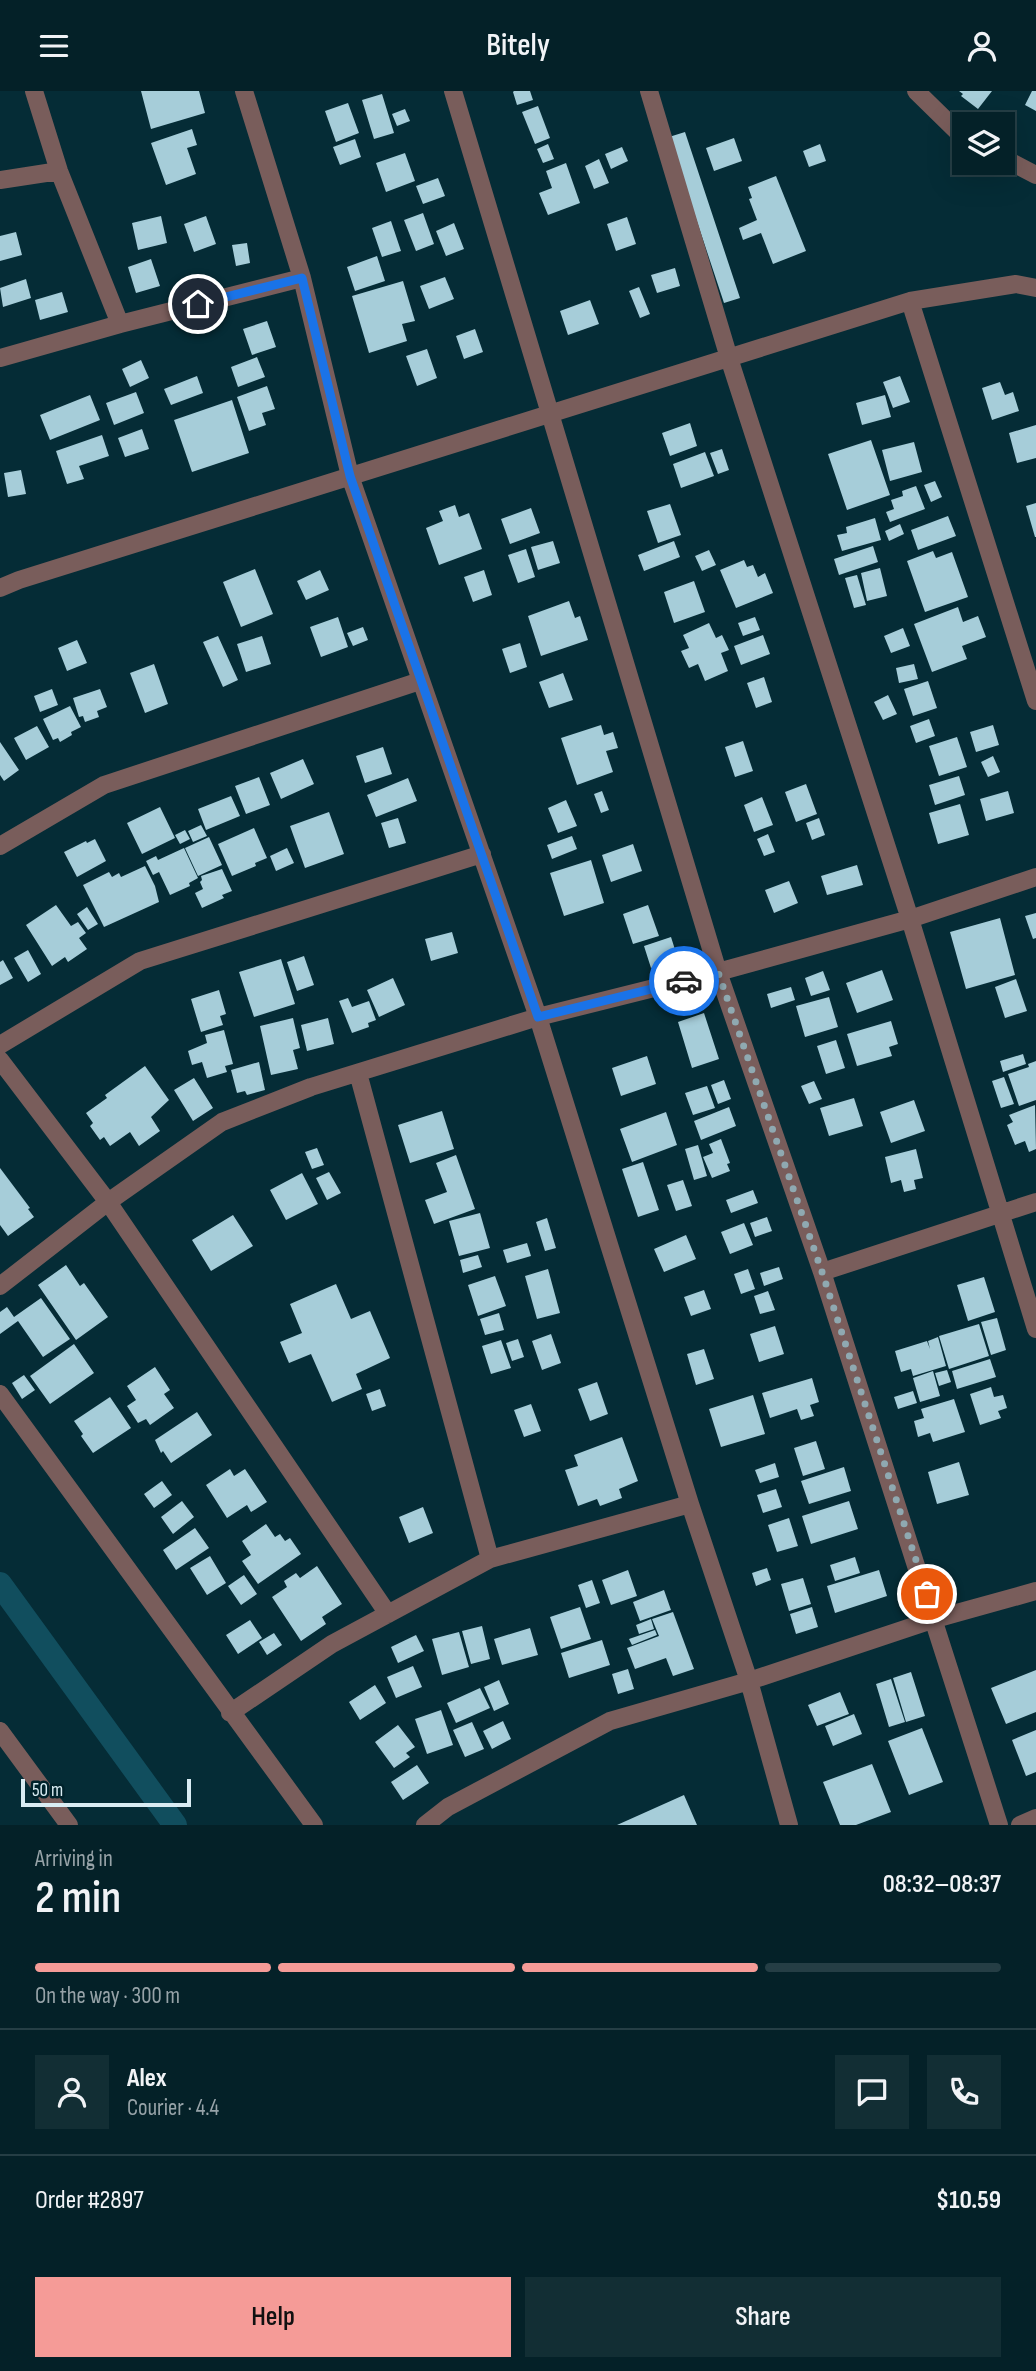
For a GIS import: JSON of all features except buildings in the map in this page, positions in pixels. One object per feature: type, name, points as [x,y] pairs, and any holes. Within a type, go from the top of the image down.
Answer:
[{"type":"street","points":[[34,91],[59,171],[120,324]]},
{"type":"street","points":[[244,91],[302,278],[350,476],[538,1017],[690,1504],[749,1681],[789,1825]]},
{"type":"street","points":[[453,91],[718,972],[822,1272],[999,1825]]},
{"type":"street","points":[[649,91],[729,358],[910,919],[1036,1329]]},
{"type":"street","points":[[916,91],[952,126]]},
{"type":"street","points":[[1015,164],[1036,175]]},
{"type":"street","points":[[0,180],[59,171]]},
{"type":"street","points":[[0,358],[120,324],[302,278]]},
{"type":"street","points":[[0,587],[909,301],[1016,284],[1036,288]]},
{"type":"street","points":[[909,301],[1036,701]]},
{"type":"street","points":[[0,846],[104,785],[420,681]]},
{"type":"street","points":[[0,1045],[140,961],[482,854]]},
{"type":"street","points":[[0,1286],[108,1202],[222,1122],[311,1087],[538,1017],[718,972],[910,919],[1036,877]]},
{"type":"street","points":[[0,1060],[108,1202],[388,1614]]},
{"type":"street","points":[[358,1073],[490,1559]]},
{"type":"street","points":[[822,1272],[1036,1202]]},
{"type":"street","points":[[0,1394],[314,1825]]},
{"type":"street","points":[[230,1713],[332,1644],[490,1559],[690,1504]]},
{"type":"street","points":[[425,1825],[448,1807],[610,1721],[749,1681],[935,1619],[1036,1591]]},
{"type":"street","points":[[0,1731],[65,1824]]},
{"type":"street","points":[[1020,1825],[1036,1818]]},
{"type":"waterway","points":[[0,1584],[175,1825]]},
{"type":"way so far","points":[[684,981],[718,972],[822,1272],[927,1594]]},
{"type":"route","points":[[198,304],[302,278],[350,476],[538,1017],[684,981]]}]
